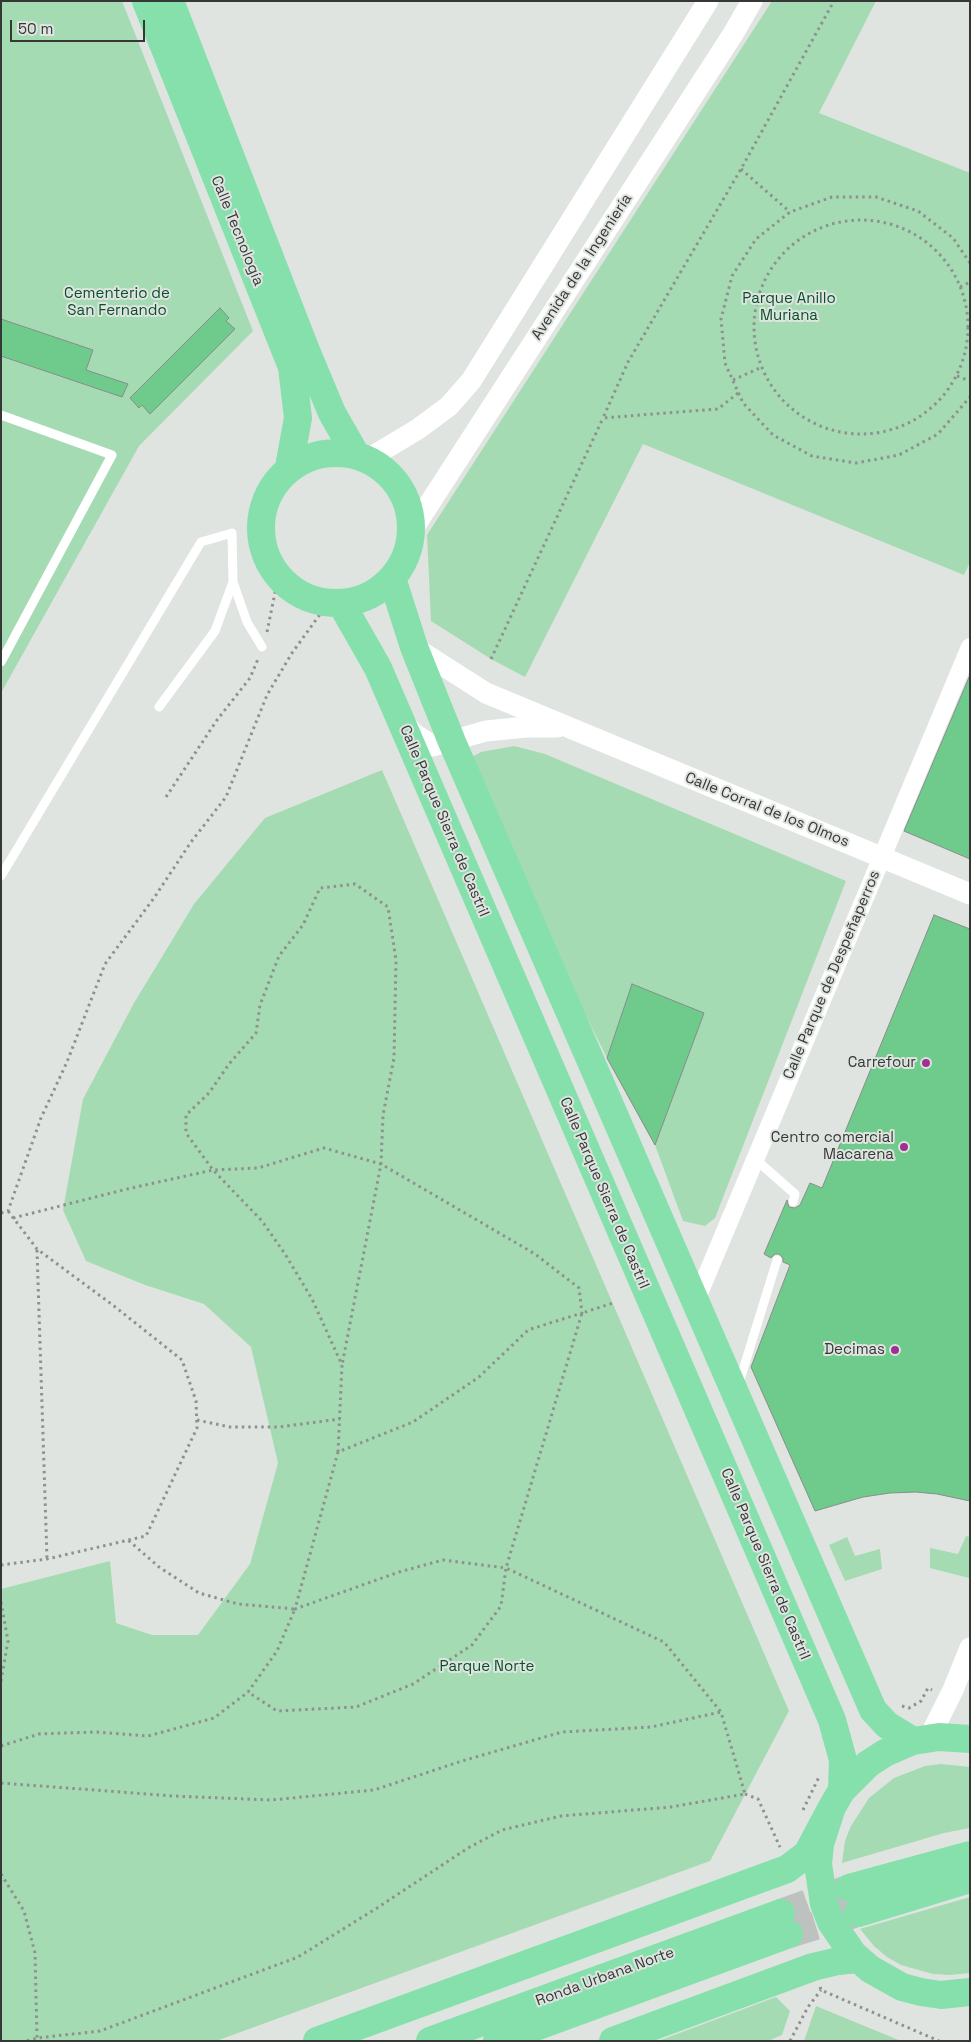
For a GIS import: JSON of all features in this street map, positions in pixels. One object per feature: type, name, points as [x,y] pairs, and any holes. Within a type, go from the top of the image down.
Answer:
[{"type":"main road","name":"Calle Tecnología","points":[[146,1],[292,367],[298,418],[289,467]]},
{"type":"main road","name":"Calle Tecnología","points":[[170,1],[332,413],[362,457]]},
{"type":"main road","points":[[321,453],[362,457],[392,477],[407,502],[411,532],[406,557],[392,578],[369,596],[335,603],[299,594],[278,578],[260,541],[264,500],[289,467],[321,453]]},
{"type":"main road","points":[[392,578],[414,647],[452,742],[873,1710],[887,1725],[921,1740]]},
{"type":"main road","name":"Calle Parque Sierra de Castril","points":[[335,603],[378,668],[835,1727],[842,1760],[837,1799]]},
{"type":"main road","points":[[317,2041],[787,1870],[807,1854],[837,1799],[868,1764],[884,1753],[921,1740],[958,1737],[970,1739]]},
{"type":"main road","points":[[837,1799],[820,1844],[818,1864],[824,1904],[831,1922],[841,1939],[858,1959],[870,1969],[902,1987],[941,1995],[970,1992]]},
{"type":"main road","points":[[970,1855],[853,1900],[970,1879]]},
{"type":"main road","name":"Ronda Urbana Norte","points":[[430,2041],[785,1924],[497,2041]]},
{"type":"main road","points":[[613,2041],[820,1965],[858,1959]]},
{"type":"main road","points":[[941,1995],[970,2015]]},
{"type":"street","points":[[362,457],[418,429],[449,406],[471,381],[708,1]]},
{"type":"street","name":"Avenida de la Ingeniería","points":[[411,532],[733,34],[752,1]]},
{"type":"street","name":"Calle Corral de los Olmos","points":[[414,647],[486,693],[970,894]]},
{"type":"street","name":"Calle Parque de Despeñaperros","points":[[695,1303],[970,647]]},
{"type":"street","points":[[397,714],[413,733],[433,746],[486,731],[565,726]]},
{"type":"street","points":[[921,1740],[953,1690],[970,1648]]},
{"type":"lane","points":[[1,415],[112,455],[1,662]]},
{"type":"lane","points":[[1,876],[201,542],[232,533],[233,582],[247,622],[262,647]]},
{"type":"lane","points":[[159,707],[215,631],[233,582]]},
{"type":"lane","points":[[755,1160],[796,1194],[793,1202]]},
{"type":"lane","points":[[736,1396],[746,1357],[777,1260]]},
{"type":"path","points":[[491,659],[604,418],[628,362],[742,169],[834,1]]},
{"type":"path","points":[[742,169],[790,212]]},
{"type":"path","points":[[970,263],[953,238],[918,211],[876,197],[832,197],[790,212],[756,239],[732,276],[721,319],[725,363],[743,403],[773,435],[812,456],[856,463],[899,455],[938,434],[970,397]]},
{"type":"path","points":[[855,220],[893,224],[926,241],[952,269],[966,303],[969,341],[957,376],[935,406],[903,427],[866,435],[829,430],[796,413],[770,386],[759,360],[753,314],[764,278],[787,248],[819,228],[855,220]]},
{"type":"path","points":[[960,287],[970,282]]},
{"type":"path","points":[[733,380],[762,367]]},
{"type":"path","points":[[957,376],[970,381]]},
{"type":"path","points":[[604,418],[718,409],[738,393]]},
{"type":"path","points":[[166,797],[217,720],[250,678],[271,622],[278,578]]},
{"type":"path","points":[[8,1211],[41,1118],[67,1062],[106,964],[154,898],[191,842],[226,797],[267,695],[292,653],[335,603]]},
{"type":"path","points":[[1,1746],[39,1734],[96,1732],[148,1736],[214,1718],[248,1692],[277,1651],[295,1609],[338,1452],[342,1365],[381,1164],[384,1115],[394,1058],[396,960],[388,907],[355,884],[320,888],[304,925],[279,956],[260,1005],[256,1033],[209,1093],[186,1115],[186,1134],[213,1170],[262,1222],[285,1254],[312,1299],[342,1365]]},
{"type":"path","points":[[13,1218],[127,1189],[213,1170],[258,1168],[324,1148],[381,1164],[535,1254],[579,1288],[582,1313],[506,1568],[501,1606],[472,1645],[413,1684],[356,1707],[277,1711],[248,1692]]},
{"type":"path","points":[[1,1213],[8,1211]]},
{"type":"path","points":[[1,1565],[48,1559],[146,1536],[197,1428],[196,1401],[182,1360],[114,1306],[37,1249],[8,1211]]},
{"type":"path","points":[[37,1249],[48,1559]]},
{"type":"path","points":[[338,1452],[413,1422],[479,1377],[528,1330],[612,1303]]},
{"type":"path","points":[[197,1420],[230,1427],[279,1428],[340,1419]]},
{"type":"path","points":[[128,1540],[159,1567],[199,1593],[238,1604],[295,1609],[400,1572],[443,1560],[506,1568],[664,1642],[721,1712],[745,1794]]},
{"type":"path","points":[[1,1602],[8,1641],[1,1681]]},
{"type":"path","points":[[1,1783],[173,1796],[271,1800],[374,1790],[462,1761],[562,1732],[652,1727],[721,1712]]},
{"type":"path","points":[[27,2041],[37,2038],[100,2031],[298,1957],[460,1853],[502,1830],[561,1816],[671,1807],[745,1794],[758,1799],[781,1850]]},
{"type":"path","points":[[1,1874],[24,1911],[34,1953],[37,2038]]},
{"type":"path","points":[[790,2041],[808,2008],[821,1990],[939,2041]]},
{"type":"green space","name":"Cementerio de San Fernando","points":[[1,1],[122,1],[253,331],[139,446],[1,693]]},
{"type":"green space","name":"Parque Anillo Muriana","points":[[772,1],[876,1],[819,113],[970,173],[970,562],[964,575],[643,444],[525,677],[491,659],[431,621],[427,535]]},
{"type":"green space","points":[[514,746],[545,754],[846,881],[715,1218],[705,1226],[683,1221],[655,1145],[607,1058],[461,763],[481,752]]},
{"type":"green space","name":"Parque Norte","points":[[382,770],[789,1711],[710,1861],[216,2041],[1,2041],[1,1589],[110,1561],[116,1623],[152,1635],[198,1635],[250,1564],[278,1463],[251,1347],[204,1304],[145,1285],[86,1261],[63,1210],[83,1099],[134,1003],[194,904],[265,818]]},
{"type":"green space","points":[[966,1536],[970,1537],[969,1578],[930,1568],[930,1548],[958,1554]]},
{"type":"green space","points":[[847,1537],[855,1556],[880,1549],[882,1569],[845,1581],[829,1545]]},
{"type":"green space","points":[[941,1764],[970,1767],[970,1828],[944,1833],[842,1863],[845,1841],[851,1826],[869,1798],[894,1778],[925,1766]]},
{"type":"green space","points":[[970,1897],[970,1973],[933,1974],[901,1965],[887,1957],[874,1946],[860,1929]]},
{"type":"green space","points":[[776,1997],[790,2011],[782,2035],[768,2041],[658,2041]]},
{"type":"green space","points":[[816,2006],[901,2041],[804,2041]]},
{"type":"building","points":[[220,308],[229,318],[226,321],[235,329],[150,414],[142,405],[139,408],[130,398]]},
{"type":"building","points":[[1,319],[93,350],[86,370],[128,384],[122,397],[1,356]]},
{"type":"building","points":[[970,675],[970,859],[904,831]]},
{"type":"building","name":"Centro comercial Macarena","points":[[934,915],[970,929],[970,1501],[937,1494],[916,1492],[890,1493],[863,1497],[815,1511],[751,1367],[790,1265],[783,1262],[783,1258],[779,1254],[775,1254],[771,1258],[764,1254],[787,1200],[789,1207],[795,1208],[800,1205],[810,1183],[822,1188]]},
{"type":"building","points":[[632,984],[704,1013],[655,1145],[607,1058]]},
{"type":"tunnel","points":[[781,1913],[845,1890]]},
{"type":"tunnel","points":[[789,1934],[854,1914]]},
{"type":"place","name":"Carrefour","points":[[926,1063]]},
{"type":"place","name":"Centro comercial Macarena","points":[[904,1147]]},
{"type":"place","name":"Decimas","points":[[895,1350]]}]
